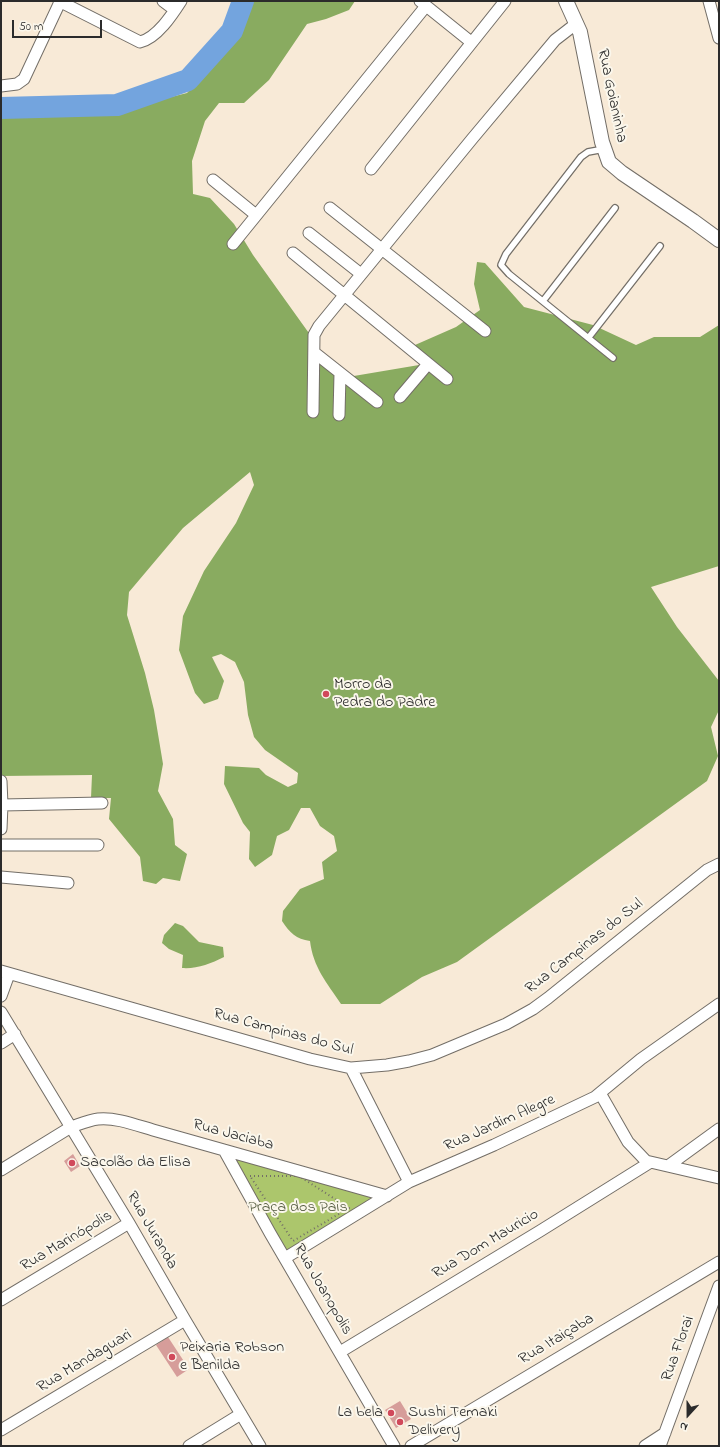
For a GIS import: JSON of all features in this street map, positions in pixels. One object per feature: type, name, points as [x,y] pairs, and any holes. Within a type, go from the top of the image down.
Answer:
[{"type":"street","points":[[1,86],[17,84],[24,79],[60,1],[140,42],[149,38],[169,20],[178,6],[163,1]]},
{"type":"street","points":[[371,168],[505,1]]},
{"type":"street","name":"Rua Goianinha","points":[[566,1],[580,32],[604,148],[609,162],[622,173],[719,240]]},
{"type":"street","points":[[709,1],[719,38]]},
{"type":"street","points":[[233,244],[423,4],[471,42]]},
{"type":"street","points":[[313,412],[315,353],[314,335],[319,326],[555,40],[577,23]]},
{"type":"street","points":[[214,180],[256,215]]},
{"type":"street","points":[[330,208],[485,331]]},
{"type":"street","points":[[309,232],[361,274]]},
{"type":"street","points":[[293,253],[447,379]]},
{"type":"street","points":[[315,353],[377,402]]},
{"type":"street","points":[[400,397],[428,364]]},
{"type":"street","points":[[339,415],[340,374]]},
{"type":"street","points":[[1,781],[1,829]]},
{"type":"street","points":[[2,805],[102,803]]},
{"type":"street","points":[[1,845],[98,846]]},
{"type":"street","name":"Rua Campinas do Sul","points":[[5,972],[310,1059],[351,1068],[387,1065],[421,1059],[506,1024],[533,1009],[707,870],[719,864]]},
{"type":"street","points":[[1,877],[68,883]]},
{"type":"street","points":[[1,996],[5,972]]},
{"type":"street","name":"Rua Jardim Alegre","points":[[285,1258],[409,1182],[585,1103],[600,1093],[641,1060],[719,1004]]},
{"type":"street","name":"Rua Juranda","points":[[1,1012],[129,1223],[260,1446]]},
{"type":"street","points":[[1,1043],[15,1034]]},
{"type":"street","points":[[351,1068],[409,1182]]},
{"type":"street","points":[[600,1093],[628,1142],[649,1163],[719,1178]]},
{"type":"street","name":"Rua Jaciaba","points":[[1,1170],[71,1127],[98,1119],[116,1120],[387,1196]]},
{"type":"street","points":[[668,1166],[719,1129]]},
{"type":"street","name":"Rua Joanopolis","points":[[224,1150],[394,1446]]},
{"type":"street","name":"Rua Dom Mauricio","points":[[340,1352],[649,1163]]},
{"type":"street","name":"Rua Marinópolis","points":[[1,1300],[129,1223]]},
{"type":"street","name":"Rua Itaiçaba","points":[[411,1446],[719,1262]]},
{"type":"street","name":"Rua Florai","points":[[660,1446],[719,1286]]},
{"type":"street","name":"Rua Mandaguari","points":[[1,1430],[185,1320]]},
{"type":"street","points":[[189,1446],[241,1414]]},
{"type":"street","points":[[645,1446],[665,1433]]},
{"type":"lane","points":[[604,148],[588,152],[581,157],[503,259],[501,265],[613,358]]},
{"type":"lane","points":[[543,301],[615,208]]},
{"type":"lane","points":[[588,337],[660,246]]},
{"type":"path","points":[[250,1176],[299,1176],[348,1208],[293,1241],[250,1176]]},
{"type":"green space","points":[[251,1],[355,1],[349,10],[326,19],[307,24],[269,80],[244,103],[219,103],[205,121],[192,161],[193,194],[210,198],[234,224],[253,255],[316,343],[336,379],[419,365],[415,345],[456,327],[480,310],[474,284],[477,262],[485,263],[524,307],[593,325],[636,345],[654,337],[700,337],[719,325],[719,566],[651,587],[677,627],[719,681],[719,710],[711,727],[718,756],[707,781],[457,962],[422,977],[380,1004],[341,1004],[317,967],[310,941],[301,939],[294,935],[282,921],[283,911],[300,889],[324,879],[322,862],[337,851],[334,836],[320,826],[310,808],[301,808],[289,830],[277,836],[272,855],[255,867],[249,859],[250,832],[243,823],[224,784],[225,766],[259,768],[266,775],[288,787],[297,783],[298,773],[265,750],[254,737],[248,715],[244,682],[235,662],[221,654],[212,657],[224,681],[218,699],[204,704],[195,693],[179,650],[183,616],[204,571],[236,523],[254,485],[250,472],[183,528],[129,592],[127,615],[145,673],[154,710],[163,764],[158,791],[173,819],[175,845],[187,854],[180,881],[163,878],[156,884],[143,881],[140,857],[109,819],[111,798],[91,798],[92,775],[1,776],[1,117],[90,112],[127,108],[187,93],[224,52],[240,28]]},
{"type":"green space","points":[[175,923],[183,926],[199,942],[223,947],[224,957],[203,966],[182,968],[183,955],[169,949],[162,943],[164,935]]},
{"type":"green space","name":"Praça dos Pais","points":[[224,1152],[386,1196],[286,1256]]},
{"type":"building","name":"Sacolão da Elisa","points":[[73,1154],[80,1166],[71,1172],[64,1161]]},
{"type":"building","name":"Peixaria Robson e Benilda","points":[[168,1337],[189,1369],[177,1377],[156,1345]]},
{"type":"building","points":[[400,1401],[411,1419],[396,1428],[385,1410]]},
{"type":"waterway","points":[[1,108],[117,105],[188,80],[232,31],[243,1]]},
{"type":"place","name":"Morro da Pedra do Padre","points":[[326,694]]},
{"type":"place","name":"Sacolão da Elisa","points":[[72,1163]]},
{"type":"place","name":"Peixaria Robson e Benilda","points":[[172,1357]]},
{"type":"place","name":"La bela","points":[[391,1413]]},
{"type":"place","name":"Sushi Temaki Delivery","points":[[400,1422]]}]
